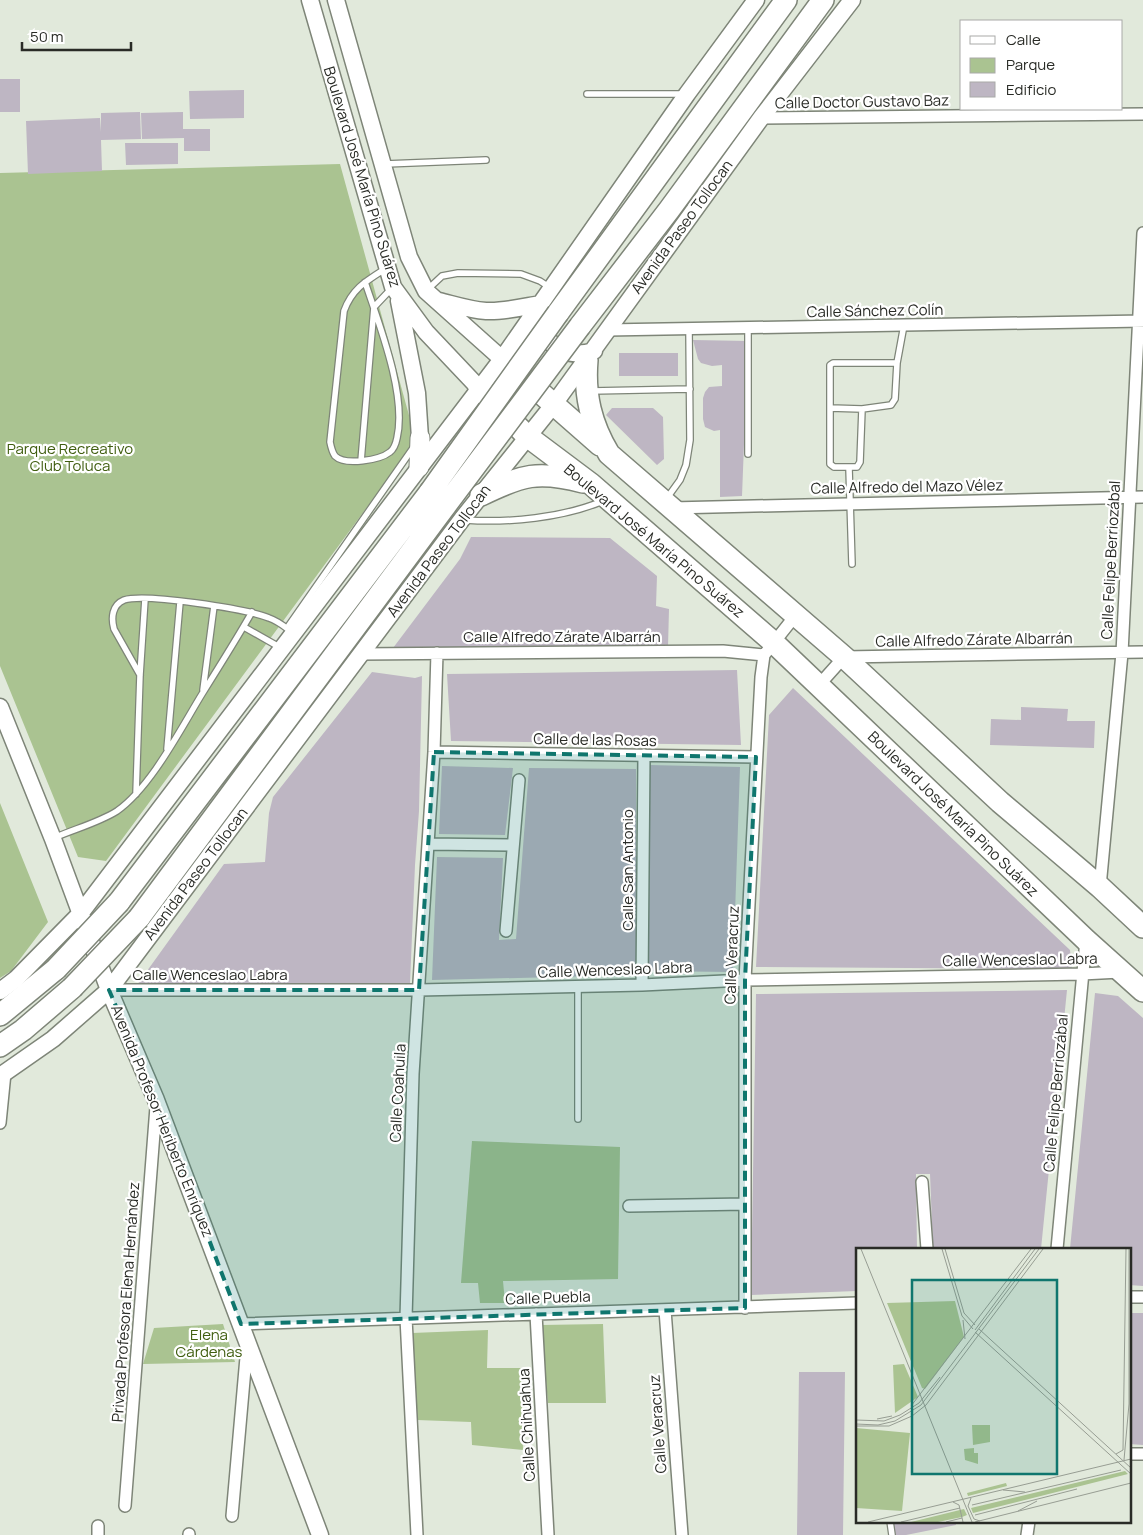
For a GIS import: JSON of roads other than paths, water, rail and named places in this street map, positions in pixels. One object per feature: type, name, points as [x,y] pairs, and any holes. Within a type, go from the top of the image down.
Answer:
[{"type":"highway","points":[[0,1015],[56,969],[119,902],[430,492],[549,300],[786,0]]},
{"type":"highway","name":"Avenida Paseo Tollocan","points":[[0,1046],[23,1030],[72,988],[139,918],[454,512],[580,326],[669,210],[823,0]]},
{"type":"highway","points":[[590,356],[586,391],[594,423],[609,454]]},
{"type":"highway","name":"Boulevard José María Pino Suárez","points":[[502,359],[795,616]]},
{"type":"highway","name":"Boulevard José María Pino Suárez","points":[[479,388],[528,436],[608,499],[768,649],[819,685],[1086,940],[1143,991]]},
{"type":"highway","points":[[481,495],[509,481],[532,475],[558,476],[591,484]]},
{"type":"highway","points":[[795,616],[844,657],[1000,802],[1100,887],[1143,927]]},
{"type":"main road","name":"Boulevard José María Pino Suárez","points":[[310,0],[387,268],[396,291],[426,332],[479,388]]},
{"type":"main road","name":"Boulevard José María Pino Suárez","points":[[336,0],[409,258],[430,295],[502,359]]},
{"type":"main road","points":[[0,991],[16,979],[80,914],[282,648],[290,631],[419,467],[429,442],[479,388],[549,300],[687,94],[756,0]]},
{"type":"main road","name":"Avenida Paseo Tollocan","points":[[2,1075],[53,1039],[110,990],[360,654],[454,512],[481,495],[554,404],[761,118],[852,0]]},
{"type":"main road","points":[[396,291],[429,442]]},
{"type":"main road","points":[[430,295],[468,309],[488,311],[511,309],[549,300]]},
{"type":"main road","points":[[549,300],[542,313],[542,323],[546,338],[552,344],[568,353],[586,353],[590,356]]},
{"type":"main road","points":[[429,442],[467,438],[480,444],[494,460],[494,478]]},
{"type":"main road","name":"Avenida Profesor Heriberto Enríquez","points":[[0,707],[53,839],[110,990],[156,1100],[320,1535]]},
{"type":"street","name":"Calle Doctor Gustavo Baz","points":[[761,118],[1043,112],[1143,114]]},
{"type":"street","name":"Calle Felipe Berriozábal","points":[[1100,887],[1122,653],[1128,497],[1140,321],[1143,233]]},
{"type":"street","name":"Calle Sánchez Colín","points":[[607,330],[1140,321]]},
{"type":"street","name":"Calle Alfredo del Mazo Vélez","points":[[668,504],[850,503],[1143,497]]},
{"type":"street","points":[[768,649],[795,616]]},
{"type":"street","name":"Calle Alfredo Zárate Albarrán","points":[[360,654],[768,649]]},
{"type":"street","name":"Calle Veracruz","points":[[745,1308],[745,980],[756,757],[768,649]]},
{"type":"street","name":"Calle Alfredo Zárate Albarrán","points":[[844,657],[1143,652]]},
{"type":"street","name":"Calle Coahuila","points":[[417,1535],[406,1318],[413,1074],[420,990],[434,752],[437,653]]},
{"type":"street","points":[[819,685],[844,657]]},
{"type":"street","name":"Calle de las Rosas","points":[[434,752],[756,757]]},
{"type":"street","name":"Calle San Antonio","points":[[642,985],[644,755]]},
{"type":"street","points":[[506,931],[519,780]]},
{"type":"street","points":[[428,844],[513,845]]},
{"type":"street","name":"Calle Felipe Berriozábal","points":[[1057,1248],[1086,940]]},
{"type":"street","name":"Calle Wenceslao Labra","points":[[110,990],[420,990],[642,985],[745,980],[1121,972]]},
{"type":"street","points":[[0,1123],[2,1075]]},
{"type":"street","name":"Privada Profesora Elena Hernández","points":[[125,1506],[156,1100]]},
{"type":"street","points":[[922,1182],[927,1248]]},
{"type":"street","points":[[629,1206],[745,1204]]},
{"type":"street","points":[[1130,1297],[1143,1297]]},
{"type":"street","name":"Calle Puebla","points":[[241,1324],[856,1303]]},
{"type":"street","name":"Calle Veracruz","points":[[665,1310],[682,1535]]},
{"type":"street","name":"Calle Chihuahua","points":[[536,1314],[548,1535]]},
{"type":"street","points":[[232,1516],[247,1341]]},
{"type":"street","points":[[1130,1454],[1143,1454]]},
{"type":"street","points":[[1027,1535],[1029,1522]]},
{"type":"lane","points":[[587,94],[687,94]]},
{"type":"lane","points":[[383,165],[486,160]]},
{"type":"lane","points":[[365,282],[393,370],[397,392],[399,426],[394,446],[390,452],[381,458],[361,461],[345,460],[336,457],[330,442],[344,311],[354,291],[365,282],[387,268]]},
{"type":"lane","points":[[430,295],[442,276],[458,273],[521,274],[540,281],[549,300]]},
{"type":"lane","points":[[361,461],[374,307],[396,291]]},
{"type":"lane","points":[[830,408],[862,409],[891,405],[895,399],[897,363],[904,326]]},
{"type":"lane","points":[[748,328],[748,454]]},
{"type":"lane","points":[[668,504],[686,465],[690,440],[689,329]]},
{"type":"lane","points":[[862,409],[860,465],[849,468],[834,467],[830,464],[830,365],[833,363],[897,363]]},
{"type":"lane","points":[[586,391],[690,389]]},
{"type":"lane","points":[[140,675],[114,629],[112,622],[116,605],[125,600],[145,599],[214,606],[252,612],[270,618],[290,631],[429,442]]},
{"type":"lane","points":[[849,468],[852,564]]},
{"type":"lane","points":[[454,512],[483,521],[554,516],[584,509],[608,499]]},
{"type":"lane","points":[[136,794],[145,599]]},
{"type":"lane","points":[[167,752],[180,602]]},
{"type":"lane","points":[[202,694],[214,606]]},
{"type":"lane","points":[[53,839],[96,822],[116,811],[136,794],[167,752],[252,612]]},
{"type":"lane","points":[[244,627],[282,648]]},
{"type":"lane","points":[[578,986],[578,1119]]},
{"type":"lane","points":[[890,1522],[892,1535]]},
{"type":"park label","name":"Parque Recreativo Club Toluca","points":[[70,458]]},
{"type":"park label","name":"Elena Cárdenas","points":[[209,1344]]}]
